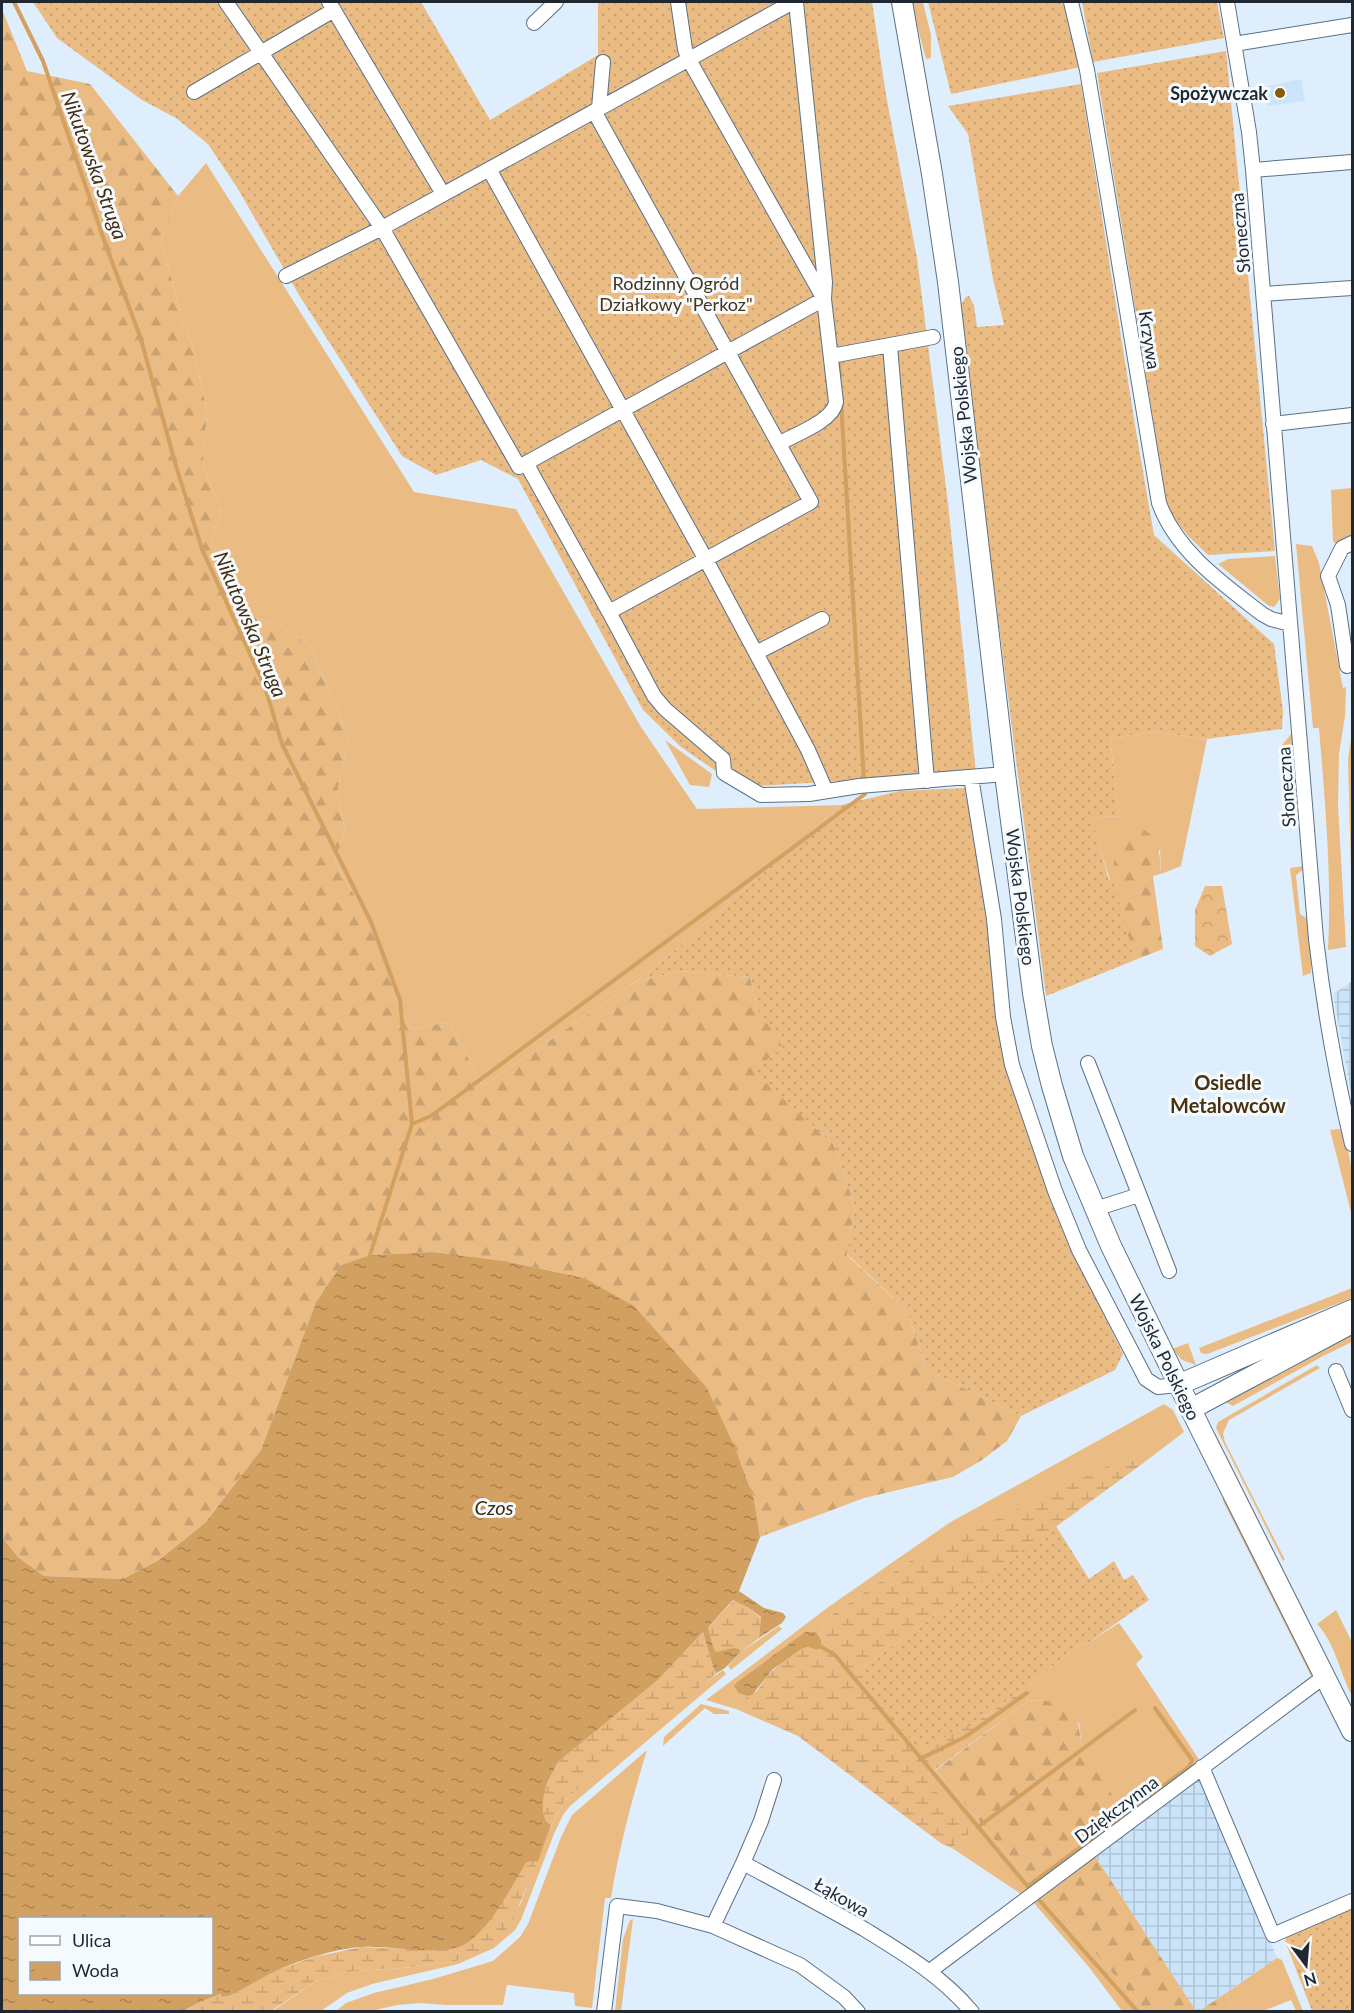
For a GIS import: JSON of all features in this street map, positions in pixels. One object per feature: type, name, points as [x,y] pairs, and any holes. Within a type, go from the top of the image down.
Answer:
[{"type":"street","points":[[226,2],[382,228],[519,467],[824,298]]},
{"type":"street","points":[[534,23],[556,2]]},
{"type":"street","points":[[678,2],[688,58],[824,298]]},
{"type":"street","points":[[286,276],[382,228],[688,58],[794,2],[836,402],[835,410],[828,417],[780,443]]},
{"type":"street","name":"Wojska Polskiego","points":[[902,2],[948,282],[1005,774],[1042,1046],[1061,1118],[1095,1209],[1178,1385],[1353,1731]]},
{"type":"street","name":"Krzywa","points":[[1071,2],[1087,69],[1159,503],[1164,519],[1188,552],[1262,614],[1290,624]]},
{"type":"street","name":"Słoneczna","points":[[1227,2],[1249,132],[1253,170],[1321,985],[1338,1084],[1353,1144]]},
{"type":"street","points":[[194,92],[262,53],[331,6],[443,194]]},
{"type":"street","points":[[1234,44],[1353,25]]},
{"type":"street","points":[[603,62],[597,109],[727,352],[811,502],[609,612]]},
{"type":"street","name":"Słoneczna","points":[[1253,170],[1353,162]]},
{"type":"street","points":[[489,169],[705,558],[808,750],[826,791]]},
{"type":"street","name":"Słoneczna","points":[[1263,294],[1353,288]]},
{"type":"street","points":[[831,356],[933,337]]},
{"type":"street","points":[[890,346],[927,781]]},
{"type":"street","points":[[1273,424],[1353,415]]},
{"type":"street","points":[[526,463],[654,696],[665,709],[723,759],[724,773],[761,795],[1005,774]]},
{"type":"street","points":[[1347,666],[1338,605],[1328,576],[1342,548],[1353,543]]},
{"type":"street","points":[[1338,605],[1353,608]]},
{"type":"street","points":[[756,653],[822,619]]},
{"type":"street","points":[[971,777],[994,919],[1003,1017],[1012,1065],[1079,1250],[1146,1379],[1158,1387],[1178,1385],[1353,1310]]},
{"type":"street","points":[[1088,1063],[1169,1270]]},
{"type":"street","points":[[1095,1209],[1138,1195]]},
{"type":"street","points":[[1191,1409],[1353,1323]]},
{"type":"street","points":[[1336,1371],[1353,1410]]},
{"type":"street","name":"Dziękczynna","points":[[930,1971],[1325,1676]]},
{"type":"street","points":[[1202,1767],[1273,1935],[1353,1901]]},
{"type":"street","points":[[713,1926],[761,1821],[774,1780]]},
{"type":"street","name":"Łąkowa","points":[[743,1863],[821,1904],[902,1952],[955,1991],[972,2012]]},
{"type":"street","points":[[604,2012],[617,1906],[657,1911],[713,1926],[800,1965],[844,1997],[858,2012]]},
{"type":"shaded area","points":[[1301,79],[1305,101],[1267,106],[1264,87]]},
{"type":"shaded area","points":[[1352,981],[1352,1099],[1333,994]]},
{"type":"shaded area","points":[[1196,1778],[1205,1784],[1277,1958],[1199,2011],[1196,2011],[1095,1856]]},
{"type":"green space","name":"Rodzinny Ogród Działkowy \"Perkoz\"","points":[[33,2],[421,2],[490,120],[598,55],[598,2],[872,2],[886,95],[917,258],[948,503],[976,773],[739,787],[681,747],[643,710],[518,479],[481,460],[436,475],[402,456],[299,295],[238,189],[208,144],[176,118],[142,100],[57,38]]},
{"type":"green space","points":[[911,2],[923,2],[931,35],[931,58],[926,59]]},
{"type":"green space","points":[[928,2],[1061,2],[1065,6],[1081,67],[951,94]]},
{"type":"green space","points":[[1082,2],[1217,2],[1224,38],[1093,62]]},
{"type":"green space","points":[[2,9],[27,71],[90,84],[178,196],[161,239],[183,322],[192,345],[207,410],[203,464],[221,513],[211,540],[245,615],[283,626],[309,645],[349,737],[337,793],[345,830],[335,862],[376,933],[398,1004],[411,1029],[449,1022],[483,1086],[635,982],[680,971],[750,977],[758,1010],[784,1047],[754,1071],[834,1145],[855,1206],[847,1255],[907,1311],[927,1370],[1021,1416],[1007,1441],[982,1460],[953,1477],[864,1498],[760,1537],[754,1499],[735,1447],[707,1389],[584,1278],[505,1261],[433,1252],[370,1255],[341,1265],[316,1302],[261,1450],[206,1522],[159,1560],[123,1579],[44,1576],[18,1557],[2,1537]]},
{"type":"green space","points":[[1226,51],[1275,551],[1208,555],[1188,536],[1168,511],[1097,73]]},
{"type":"green space","points":[[1081,84],[1154,535],[1274,644],[1283,711],[1282,729],[1207,739],[1156,732],[1110,738],[1119,816],[1091,818],[1109,880],[1113,880],[1135,960],[1046,996],[961,326],[961,305],[969,296],[974,305],[977,327],[1004,325],[993,279],[968,134],[948,106]]},
{"type":"green space","points":[[206,163],[414,492],[516,509],[641,727],[697,809],[841,805],[673,952],[635,982],[483,1086],[449,1022],[411,1029],[398,1004],[372,926],[335,862],[345,830],[337,793],[349,737],[309,645],[283,626],[245,615],[211,540],[221,513],[203,464],[207,410],[192,345],[183,322],[161,239],[178,196]]},
{"type":"green space","points":[[1352,488],[1352,538],[1338,544],[1333,542],[1331,490]]},
{"type":"green space","points":[[1296,544],[1312,546],[1319,563],[1343,688],[1346,687],[1345,716],[1339,754],[1338,806],[1346,947],[1328,950],[1328,867],[1324,783],[1319,728],[1313,728]]},
{"type":"green space","points":[[1275,556],[1280,599],[1274,607],[1269,606],[1218,564],[1228,559]]},
{"type":"green space","points":[[1156,732],[1207,739],[1181,866],[1161,874],[1160,850],[1116,858],[1113,880],[1110,880],[1090,818],[1119,816],[1110,738]]},
{"type":"green space","points":[[1352,733],[1352,906],[1348,759]]},
{"type":"green space","points":[[1293,734],[1299,802],[1290,809],[1286,809],[1282,745]]},
{"type":"green space","points":[[665,740],[712,774],[709,787],[690,785]]},
{"type":"green space","points":[[965,788],[1009,1070],[1071,1248],[1123,1354],[1115,1370],[1021,1416],[927,1370],[907,1311],[847,1254],[855,1206],[834,1145],[753,1071],[783,1047],[758,1010],[750,977],[680,971],[635,982],[673,952],[841,805],[900,791]]},
{"type":"green space","points":[[1141,828],[1152,837],[1158,847],[1161,874],[1153,876],[1163,949],[1135,960],[1117,900],[1113,873],[1115,856],[1122,840],[1127,834]]},
{"type":"green space","points":[[1304,866],[1305,868],[1296,875],[1300,914],[1308,919],[1312,966],[1311,973],[1303,976],[1290,868]]},
{"type":"green space","points":[[1205,886],[1222,886],[1232,944],[1210,956],[1195,946],[1195,910]]},
{"type":"green space","points":[[1330,1130],[1344,1130],[1352,1170],[1352,1216]]},
{"type":"green space","points":[[1352,1288],[1352,1298],[1207,1354],[1201,1353],[1199,1348]]},
{"type":"green space","points":[[1352,1329],[1352,1342],[1233,1406],[1223,1401]]},
{"type":"green space","points":[[1188,1343],[1196,1365],[1182,1360],[1172,1349]]},
{"type":"green space","points":[[1317,1365],[1320,1368],[1229,1420],[1223,1433],[1225,1442],[1285,1560],[1283,1561],[1216,1428],[1218,1422]]},
{"type":"green space","points":[[1164,1404],[1173,1410],[1184,1432],[1142,1464],[1135,1458],[911,1560],[830,1616],[824,1623],[819,1636],[816,1632],[805,1632],[737,1682],[735,1689],[738,1693],[747,1696],[736,1709],[706,1700],[827,1608],[949,1523]]},
{"type":"green space","points":[[1211,1432],[1215,1433],[1308,1619],[1300,1610]]},
{"type":"green space","points":[[1136,1458],[1142,1464],[864,1667],[859,1675],[973,1724],[1027,1687],[1028,1701],[924,1778],[968,1828],[968,1835],[952,1848],[942,1844],[798,1736],[736,1709],[747,1696],[757,1691],[767,1676],[783,1661],[807,1647],[818,1650],[822,1644],[819,1636],[824,1623],[830,1616],[911,1560],[1116,1462]]},
{"type":"green space","points":[[1222,1499],[1228,1500],[1314,1674],[1312,1678]]},
{"type":"green space","points":[[1056,1526],[1089,1579],[1114,1561],[1124,1580],[1133,1575],[1149,1600],[1088,1643],[1076,1647],[1027,1687],[973,1724],[919,1749],[858,1675],[864,1667]]},
{"type":"green space","points":[[734,1600],[761,1618],[759,1638],[741,1652],[739,1649],[716,1652],[708,1627]]},
{"type":"green space","points":[[1336,1610],[1352,1642],[1352,1696],[1333,1649],[1317,1624]]},
{"type":"green space","points":[[1119,1623],[1143,1657],[1136,1664],[1200,1761],[1034,1885],[1024,1896],[952,1848],[968,1835],[923,1778],[936,1770],[1028,1879],[1091,1761],[1081,1742],[1079,1722],[1042,1700],[1028,1701],[1027,1687],[1076,1647],[1088,1643]]},
{"type":"green space","points":[[779,1626],[782,1629],[731,1670],[728,1666],[741,1652]]},
{"type":"green space","points":[[703,1632],[714,1670],[717,1673],[566,1799],[551,1825],[546,1821],[543,1800],[547,1783],[558,1762],[658,1680]]},
{"type":"green space","points":[[723,1670],[726,1674],[570,1806],[554,1834],[521,1920],[515,1930],[494,1948],[458,1964],[372,1984],[347,1993],[321,2011],[271,2012],[316,1981],[346,1972],[415,1967],[455,1961],[520,1905],[551,1825],[566,1799],[685,1697]]},
{"type":"green space","points":[[1042,1700],[1070,1706],[1077,1714],[1081,1742],[1118,1805],[1115,1814],[1028,1879],[936,1770],[1028,1701]]},
{"type":"green space","points":[[701,1704],[729,1711],[729,1714],[714,1714],[705,1708],[663,1746],[664,1737]]},
{"type":"green space","points":[[647,1750],[626,1824],[611,1898],[605,1898],[592,2008],[575,2006],[574,1993],[507,1985],[503,2005],[420,2003],[371,2011],[336,2011],[346,2003],[374,1993],[433,1979],[493,1961],[520,1937],[528,1924],[561,1837],[572,1815]]},
{"type":"green space","points":[[1095,1856],[1196,2011],[1146,2011],[1044,1895]]},
{"type":"green space","points":[[538,1861],[510,1926],[481,1951],[455,1961],[415,1967],[346,1972],[316,1981],[271,2011],[184,2012],[198,2003],[220,1994],[222,1997],[229,1996],[277,1970],[314,1957],[361,1947],[436,1950],[465,1944],[482,1929],[527,1862]]},
{"type":"green space","points":[[1044,1895],[1146,2011],[1122,2011],[1088,1966],[1034,1903]]},
{"type":"green space","points":[[1352,1906],[1352,2011],[1312,2011],[1285,1941],[1288,1934]]},
{"type":"green space","points":[[633,1919],[621,2011],[615,2011],[623,1939],[630,1920]]},
{"type":"green space","points":[[1277,1958],[1282,1960],[1303,2011],[1296,2011],[1291,2000],[1263,2011],[1234,2011],[1226,1993]]},
{"type":"green space","points":[[1226,1993],[1234,2011],[1199,2011]]},
{"type":"water","name":"Czos","points":[[433,1252],[505,1261],[584,1278],[634,1306],[707,1388],[735,1447],[754,1499],[760,1537],[739,1591],[764,1608],[783,1613],[786,1617],[782,1623],[759,1638],[761,1617],[733,1600],[708,1627],[716,1652],[733,1648],[741,1652],[725,1668],[717,1673],[714,1670],[703,1632],[658,1680],[558,1762],[547,1783],[543,1800],[543,1812],[546,1821],[551,1825],[538,1861],[527,1862],[493,1916],[467,1943],[445,1950],[362,1947],[331,1952],[287,1966],[229,1996],[222,1997],[220,1994],[184,2011],[2,2011],[2,1537],[18,1557],[44,1576],[123,1579],[159,1560],[206,1522],[261,1450],[316,1302],[341,1265],[370,1255]]},
{"type":"water","points":[[805,1632],[818,1634],[821,1643],[818,1650],[807,1647],[800,1650],[773,1669],[752,1695],[738,1693],[734,1686],[737,1682]]},
{"type":"waterway","name":"Nikutowska Struga","points":[[14,2],[43,61],[106,246],[140,336],[202,549],[265,687],[282,744],[371,922],[400,1000],[412,1124],[370,1255]]},
{"type":"waterway","points":[[839,363],[840,377]]},
{"type":"waterway","points":[[841,402],[864,781]]},
{"type":"waterway","points":[[412,1124],[431,1116],[865,794],[865,789]]},
{"type":"waterway","points":[[818,1645],[835,1655],[1029,1888]]},
{"type":"waterway","points":[[920,1759],[965,1737],[1027,1693]]},
{"type":"waterway","points":[[1028,1886],[1190,1766],[1192,1760],[1155,1708]]},
{"type":"waterway","points":[[978,1827],[1135,1710]]},
{"type":"waterway","points":[[1040,1901],[1138,2012]]},
{"type":"place","name":"Spożywczak","points":[[1280,93]]},
{"type":"district","name":"Osiedle Metalowców","points":[[1228,1094]]}]
